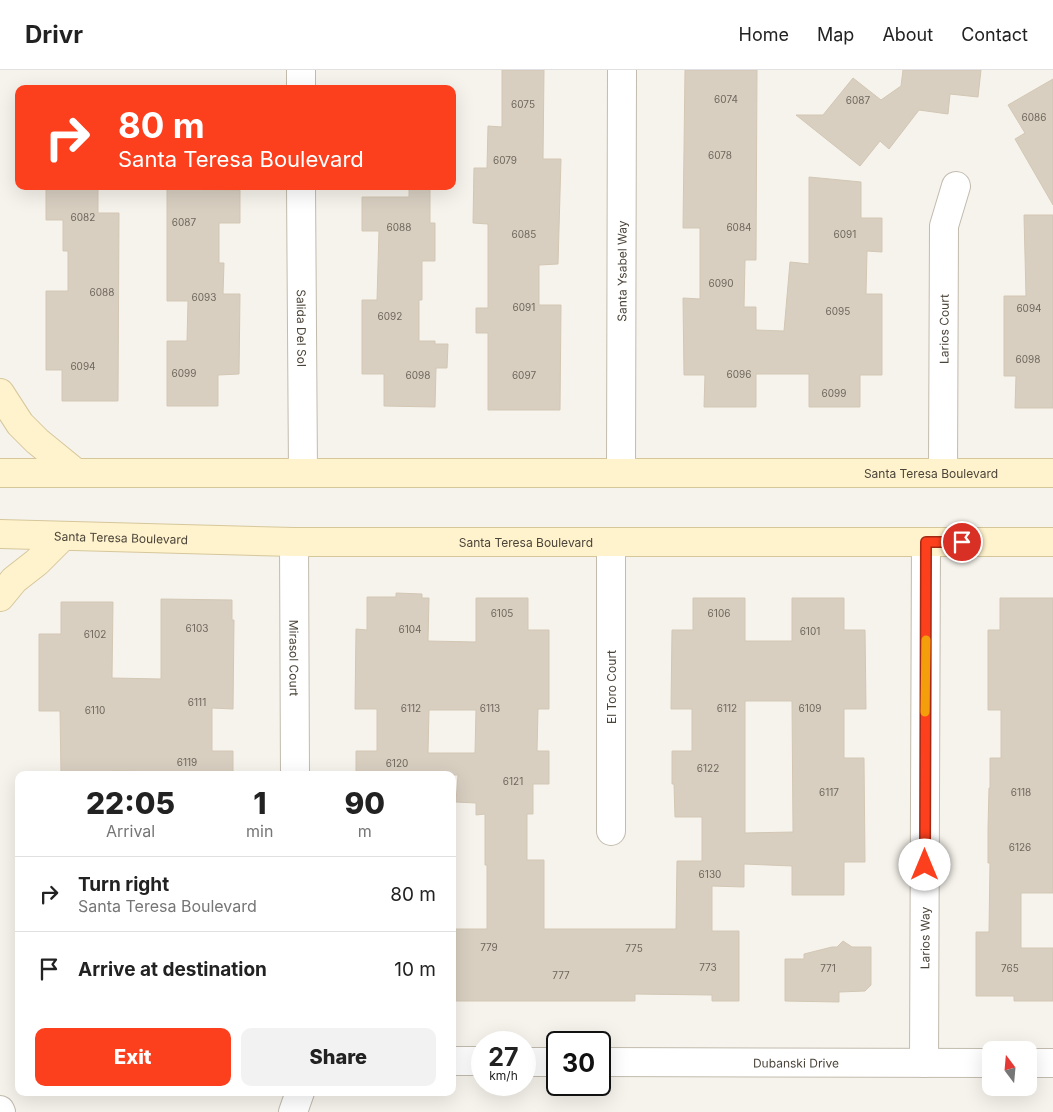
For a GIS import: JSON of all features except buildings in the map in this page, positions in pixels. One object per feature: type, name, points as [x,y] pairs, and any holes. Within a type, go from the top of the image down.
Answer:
[{"type":"main road","points":[[0,393],[20,424],[37,441],[75,472]]},
{"type":"main road","name":"Santa Teresa Boulevard","points":[[0,472],[1053,473]]},
{"type":"main road","name":"Santa Teresa Boulevard","points":[[0,534],[294,542],[1053,542]]},
{"type":"main road","points":[[0,597],[14,580],[37,562],[63,536]]},
{"type":"street","points":[[301,70],[301,85]]},
{"type":"street","name":"Santa Ysabel Way","points":[[621,472],[622,70]]},
{"type":"street","name":"Larios Court","points":[[943,473],[944,226],[956,186]]},
{"type":"street","name":"Salida Del Sol","points":[[301,190],[303,472]]},
{"type":"street","name":"Mirasol Court","points":[[294,542],[295,771]]},
{"type":"street","name":"Larios Way","points":[[924,1063],[926,542]]},
{"type":"street","name":"El Toro Court","points":[[610,831],[611,543]]},
{"type":"street","points":[[456,1061],[471,1062]]},
{"type":"street","name":"Dubanski Drive","points":[[611,1062],[982,1063]]},
{"type":"street","points":[[1038,1063],[1053,1063]]},
{"type":"street","points":[[293,1112],[299,1096]]},
{"type":"slow traffic","points":[[925,712],[926,640]]},
{"type":"route","points":[[925,865],[926,542],[962,542]]}]
